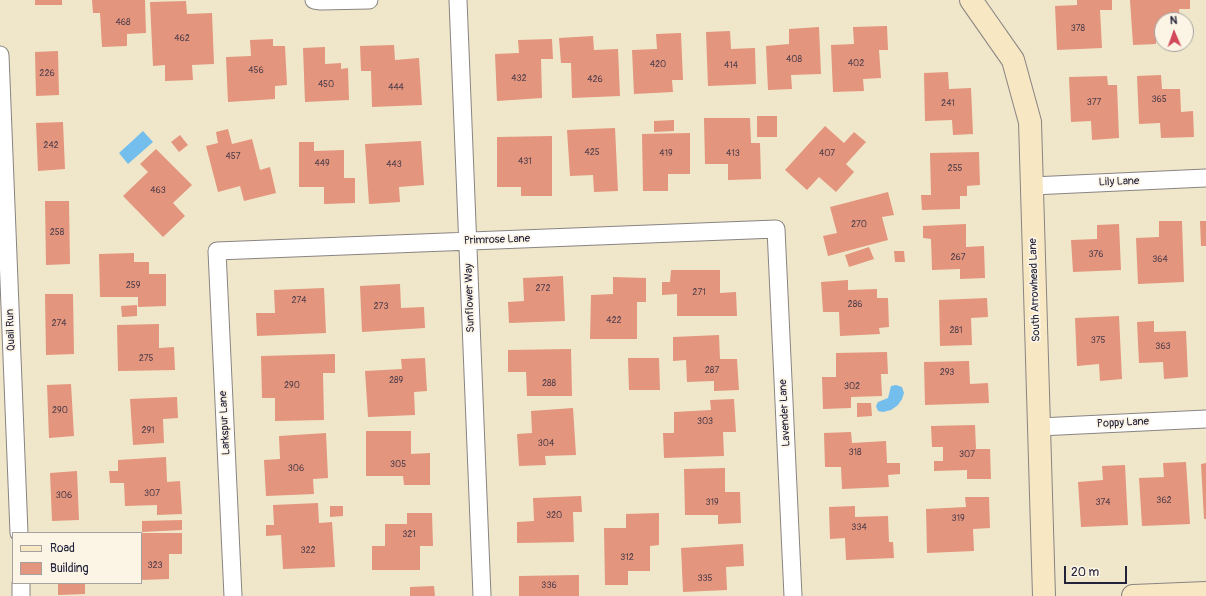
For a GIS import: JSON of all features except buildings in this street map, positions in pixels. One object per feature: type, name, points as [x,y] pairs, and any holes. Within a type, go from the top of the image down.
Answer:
[{"type":"street","points":[[314,0],[369,0]]},
{"type":"street","name":"Sunflower Way","points":[[458,0],[482,596]]},
{"type":"street","name":"South Arrowhead Lane","points":[[971,0],[1013,60],[1030,122],[1044,596]]},
{"type":"street","name":"Quail Run","points":[[0,55],[19,532]]},
{"type":"street","name":"Lily Lane","points":[[1032,186],[1206,178]]},
{"type":"street","name":"Primrose Lane","points":[[217,251],[776,229]]},
{"type":"street","name":"Lavender Lane","points":[[776,229],[793,596]]},
{"type":"street","name":"Larkspur Lane","points":[[217,251],[233,596]]},
{"type":"street","name":"Poppy Lane","points":[[1039,427],[1206,419]]},
{"type":"street","points":[[21,584],[21,596]]},
{"type":"street","points":[[1133,596],[1206,593]]},
{"type":"water","points":[[143,131],[153,142],[128,164],[119,153]]},
{"type":"water","points":[[896,385],[902,387],[904,393],[898,405],[891,410],[883,412],[878,411],[876,406],[878,402],[888,398],[891,386]]}]
